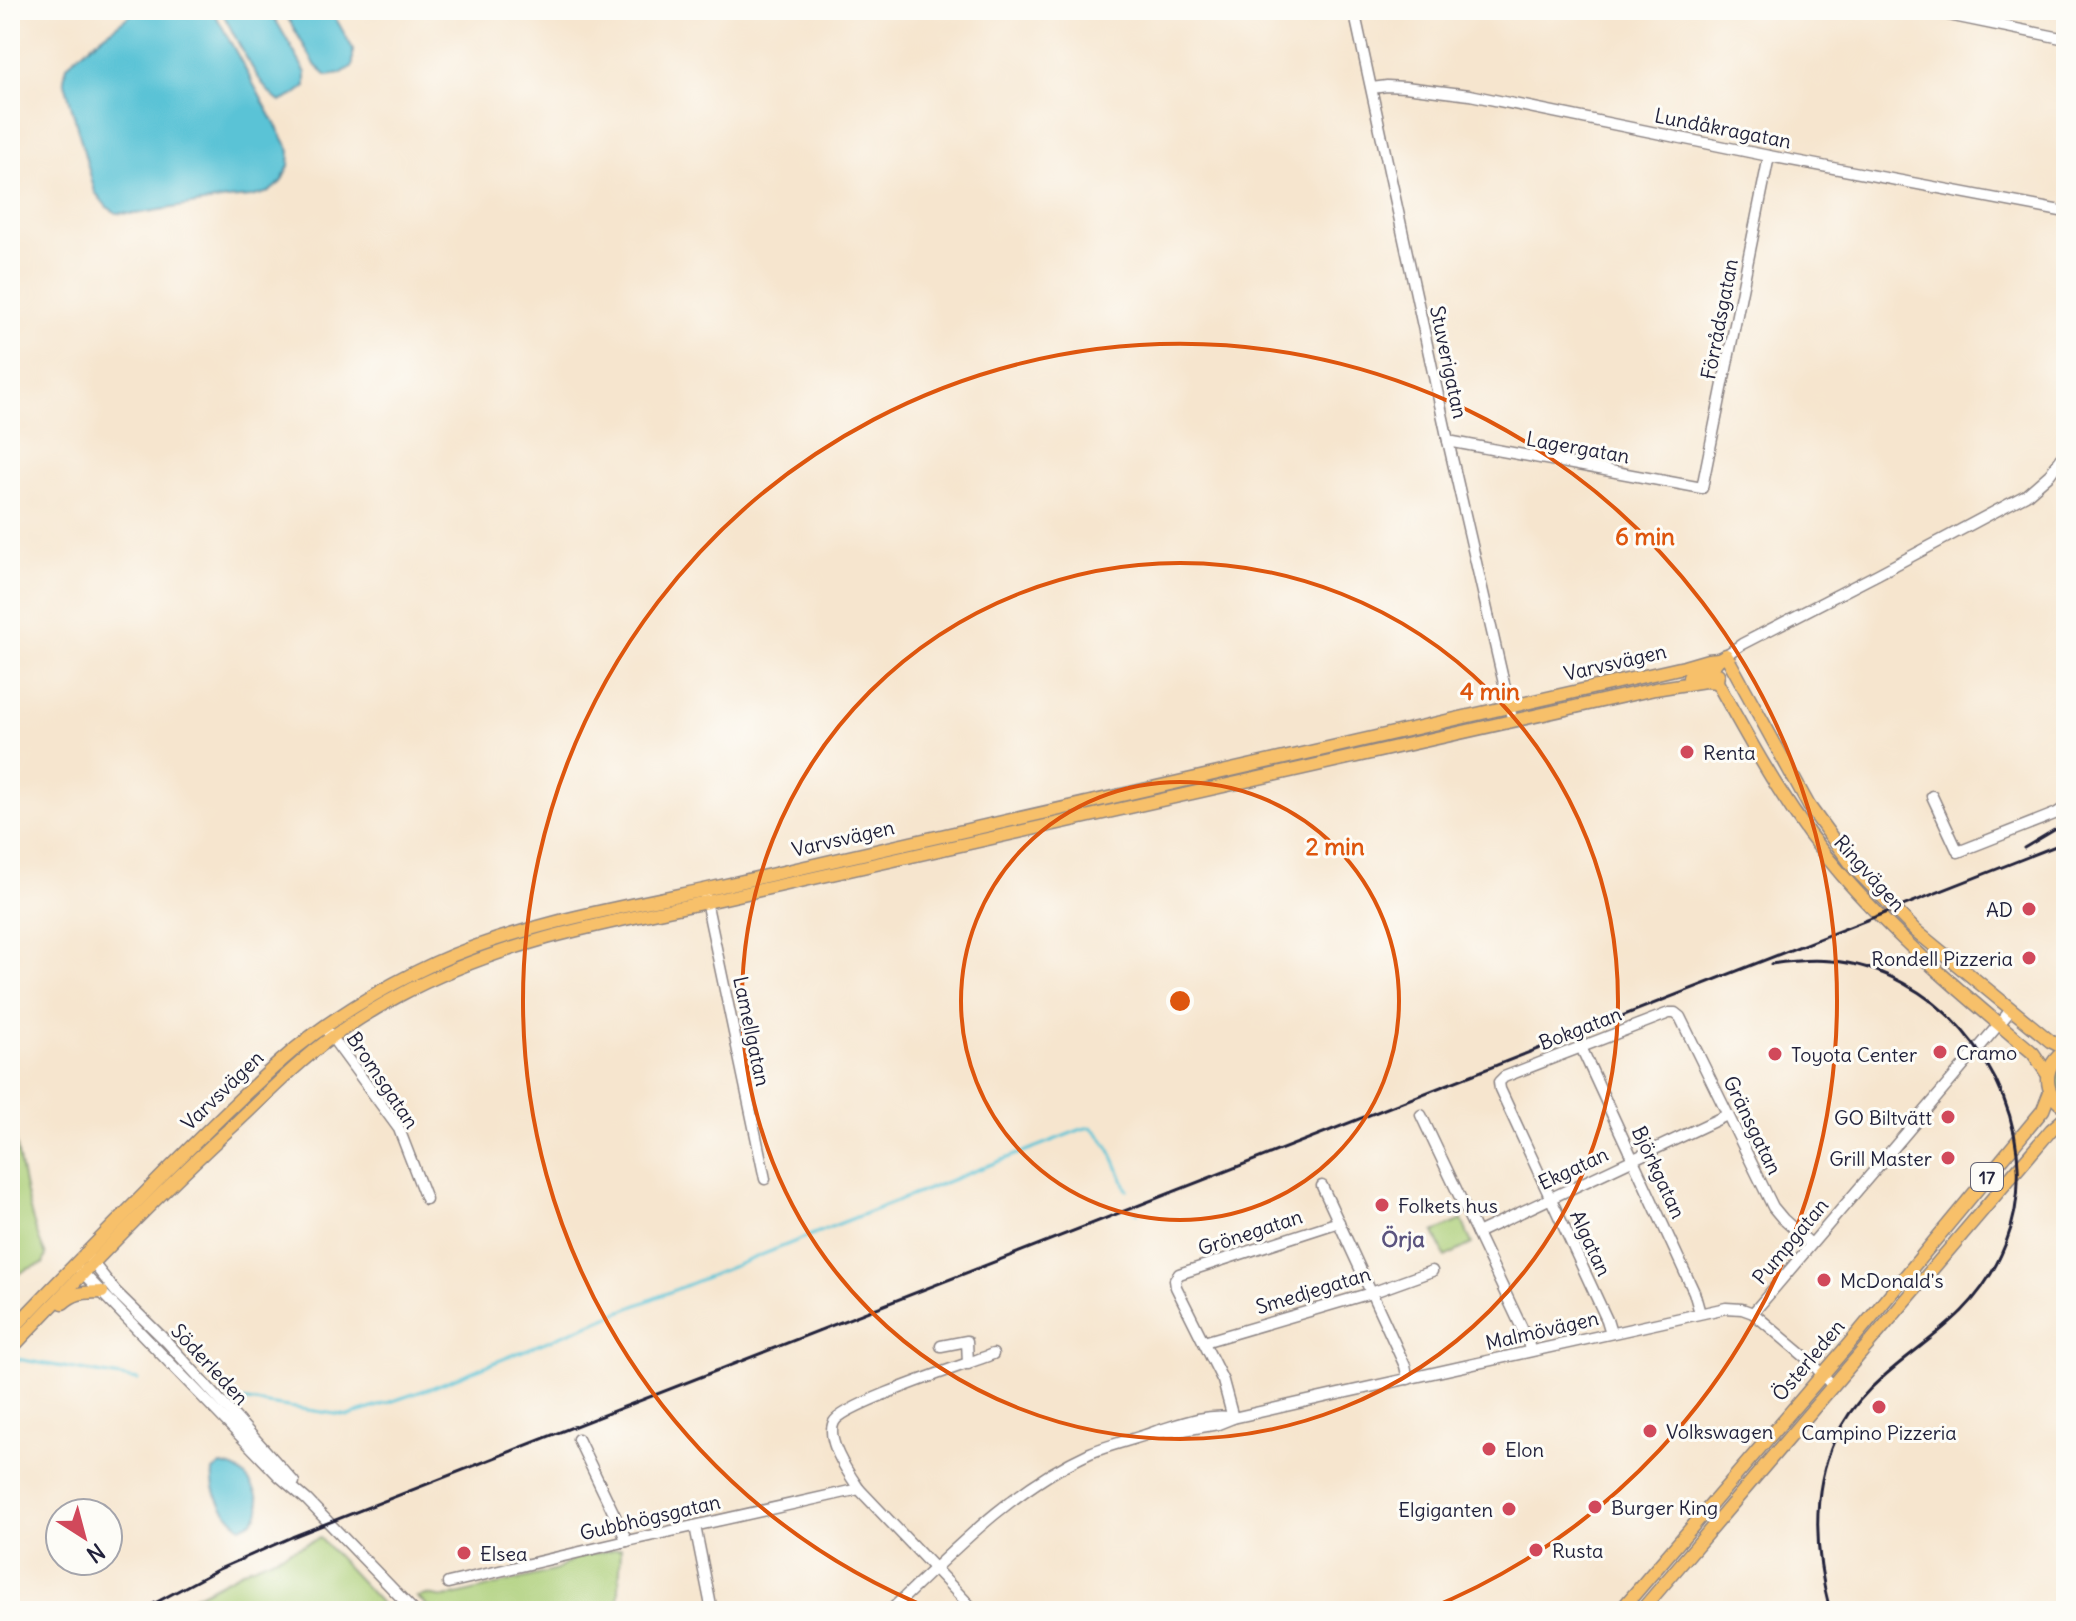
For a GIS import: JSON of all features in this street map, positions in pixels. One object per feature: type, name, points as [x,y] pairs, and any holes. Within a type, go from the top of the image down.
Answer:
[{"type":"main road","name":"Varvsvägen","points":[[705,896],[1723,657]]},
{"type":"main road","name":"Varvsvägen","points":[[1655,689],[1709,671],[1723,657]]},
{"type":"main road","points":[[1717,682],[1723,657]]},
{"type":"main road","name":"Ringvägen","points":[[1723,657],[1809,806],[1854,868],[1916,931],[2050,1041],[2066,1050]]},
{"type":"main road","name":"Varvsvägen","points":[[83,1264],[193,1145],[282,1059],[328,1032],[388,987],[436,963],[508,935],[636,904],[705,896],[1655,689],[1717,682]]},
{"type":"main road","name":"Ringvägen","points":[[1717,682],[1795,815],[1841,875],[1902,938],[2033,1053],[2048,1075]]},
{"type":"main road","points":[[2066,1050],[2054,1060],[2048,1075],[2050,1092],[2066,1108]]},
{"type":"main road","name":"Österleden","points":[[1620,1611],[2043,1110],[2050,1092]]},
{"type":"main road","name":"Österleden","points":[[1641,1611],[2043,1139],[2066,1117]]},
{"type":"main road","points":[[10,1332],[83,1264]]},
{"type":"main road","points":[[10,1350],[83,1264]]},
{"type":"main road","points":[[10,1350],[73,1295],[102,1292]]},
{"type":"street","name":"Stuverigatan","points":[[1354,10],[1448,441],[1513,720]]},
{"type":"street","points":[[1924,10],[2066,39]]},
{"type":"street","name":"Lundåkragatan","points":[[1372,88],[1405,87],[1470,95],[2066,212]]},
{"type":"street","name":"Förrådsgatan","points":[[1702,488],[1769,156]]},
{"type":"street","name":"Lagergatan","points":[[1448,441],[1702,488]]},
{"type":"street","name":"Varvsvägen","points":[[1723,657],[1764,632],[2026,495],[2050,474],[2066,452]]},
{"type":"street","points":[[1932,796],[1958,852],[2066,807]]},
{"type":"street","name":"Lamellgatan","points":[[705,896],[765,1179]]},
{"type":"street","name":"Pumpgatan","points":[[1753,1313],[2011,1010]]},
{"type":"street","name":"Bokgatan","points":[[1499,1082],[1504,1077],[1675,1013]]},
{"type":"street","name":"Gränsgatan","points":[[1675,1013],[1680,1017],[1773,1207],[1811,1244]]},
{"type":"street","name":"Bromsgatan","points":[[328,1032],[399,1129],[426,1199]]},
{"type":"street","name":"Björkgatan","points":[[1581,1047],[1697,1299],[1700,1313]]},
{"type":"street","name":"Algatan","points":[[1499,1082],[1611,1333]]},
{"type":"street","points":[[1421,1115],[1530,1351]]},
{"type":"street","name":"Ekgatan","points":[[1477,1233],[1727,1115]]},
{"type":"street","points":[[1322,1186],[1405,1366],[1408,1379]]},
{"type":"street","name":"Grönegatan","points":[[1204,1342],[1176,1287],[1175,1280],[1179,1274],[1339,1222]]},
{"type":"street","name":"Söderleden","points":[[83,1264],[102,1292],[414,1611]]},
{"type":"street","name":"Söderleden","points":[[83,1264],[167,1342],[284,1470],[307,1500]]},
{"type":"street","name":"Smedjegatan","points":[[1204,1342],[1371,1293],[1432,1271]]},
{"type":"street","name":"Malmövägen","points":[[890,1611],[1013,1498],[1054,1472],[1120,1442],[1153,1433],[1218,1424],[1233,1418],[1700,1313],[1736,1308],[1753,1313]]},
{"type":"street","points":[[1753,1313],[1833,1386]]},
{"type":"street","points":[[941,1346],[967,1341],[968,1364]]},
{"type":"street","points":[[1204,1342],[1223,1381],[1233,1418]]},
{"type":"street","points":[[975,1611],[859,1489],[835,1445],[833,1432],[834,1423],[842,1413],[986,1359]]},
{"type":"street","points":[[578,1439],[627,1541]]},
{"type":"street","name":"Gubbhögsgatan","points":[[448,1583],[859,1489]]},
{"type":"street","points":[[695,1526],[712,1611]]},
{"type":"green space","points":[[2066,1059],[2066,1099],[2056,1079]]},
{"type":"green space","points":[[10,1109],[28,1203],[46,1255],[43,1264],[27,1269],[10,1280]]},
{"type":"green space","points":[[1462,1220],[1472,1244],[1445,1257],[1434,1232]]},
{"type":"green space","points":[[320,1538],[388,1611],[167,1611],[248,1568]]},
{"type":"green space","points":[[621,1548],[618,1611],[433,1611],[417,1597],[445,1598],[557,1570],[575,1558]]},
{"type":"water","points":[[137,10],[213,10],[290,151],[289,166],[281,182],[269,192],[135,214],[117,213],[107,207],[95,192],[64,79],[67,66]]},
{"type":"water","points":[[221,10],[270,10],[306,73],[306,86],[280,102],[272,96]]},
{"type":"water","points":[[283,10],[331,10],[353,49],[353,66],[340,74],[327,76],[316,66]]},
{"type":"water","points":[[221,1465],[239,1471],[257,1495],[257,1516],[241,1527],[224,1510],[216,1495],[213,1471]]},
{"type":"waterway","points":[[227,1398],[349,1416],[431,1388],[1082,1129],[1091,1127],[1098,1133],[1113,1156],[1127,1190]]},
{"type":"waterway","points":[[1135,1210],[1138,1213]]},
{"type":"waterway","points":[[17,1359],[138,1380]]},
{"type":"railway","points":[[2024,848],[2066,823]]},
{"type":"railway","points":[[140,1611],[217,1570],[292,1537],[2066,842]]},
{"type":"railway","points":[[1771,964],[1816,960],[1849,963],[1903,983],[1935,1004],[1962,1030],[1986,1062],[2003,1097],[2014,1134],[2018,1172],[2015,1209],[2005,1245],[1987,1280],[1962,1311],[1875,1384],[1846,1418],[1835,1439],[1818,1503],[1818,1546],[1830,1611]]},
{"type":"place","name":"Renta","points":[[1687,752]]},
{"type":"place","name":"AD","points":[[2029,909]]},
{"type":"place","name":"Rondell Pizzeria","points":[[2029,958]]},
{"type":"place","name":"Cramo","points":[[1940,1052]]},
{"type":"place","name":"Toyota Center","points":[[1775,1054]]},
{"type":"place","name":"GO Biltvätt","points":[[1948,1117]]},
{"type":"place","name":"Grill Master","points":[[1948,1158]]},
{"type":"place","name":"Folkets hus","points":[[1382,1205]]},
{"type":"place","name":"McDonald's","points":[[1824,1280]]},
{"type":"place","name":"Campino Pizzeria","points":[[1879,1407]]},
{"type":"place","name":"Volkswagen","points":[[1650,1431]]},
{"type":"place","name":"Elon","points":[[1489,1449]]},
{"type":"place","name":"Burger King","points":[[1595,1507]]},
{"type":"place","name":"Elgiganten","points":[[1509,1509]]},
{"type":"place","name":"Rusta","points":[[1536,1550]]},
{"type":"place","name":"Elsea","points":[[464,1553]]},
{"type":"district","name":"Örja","points":[[1403,1239]]}]
